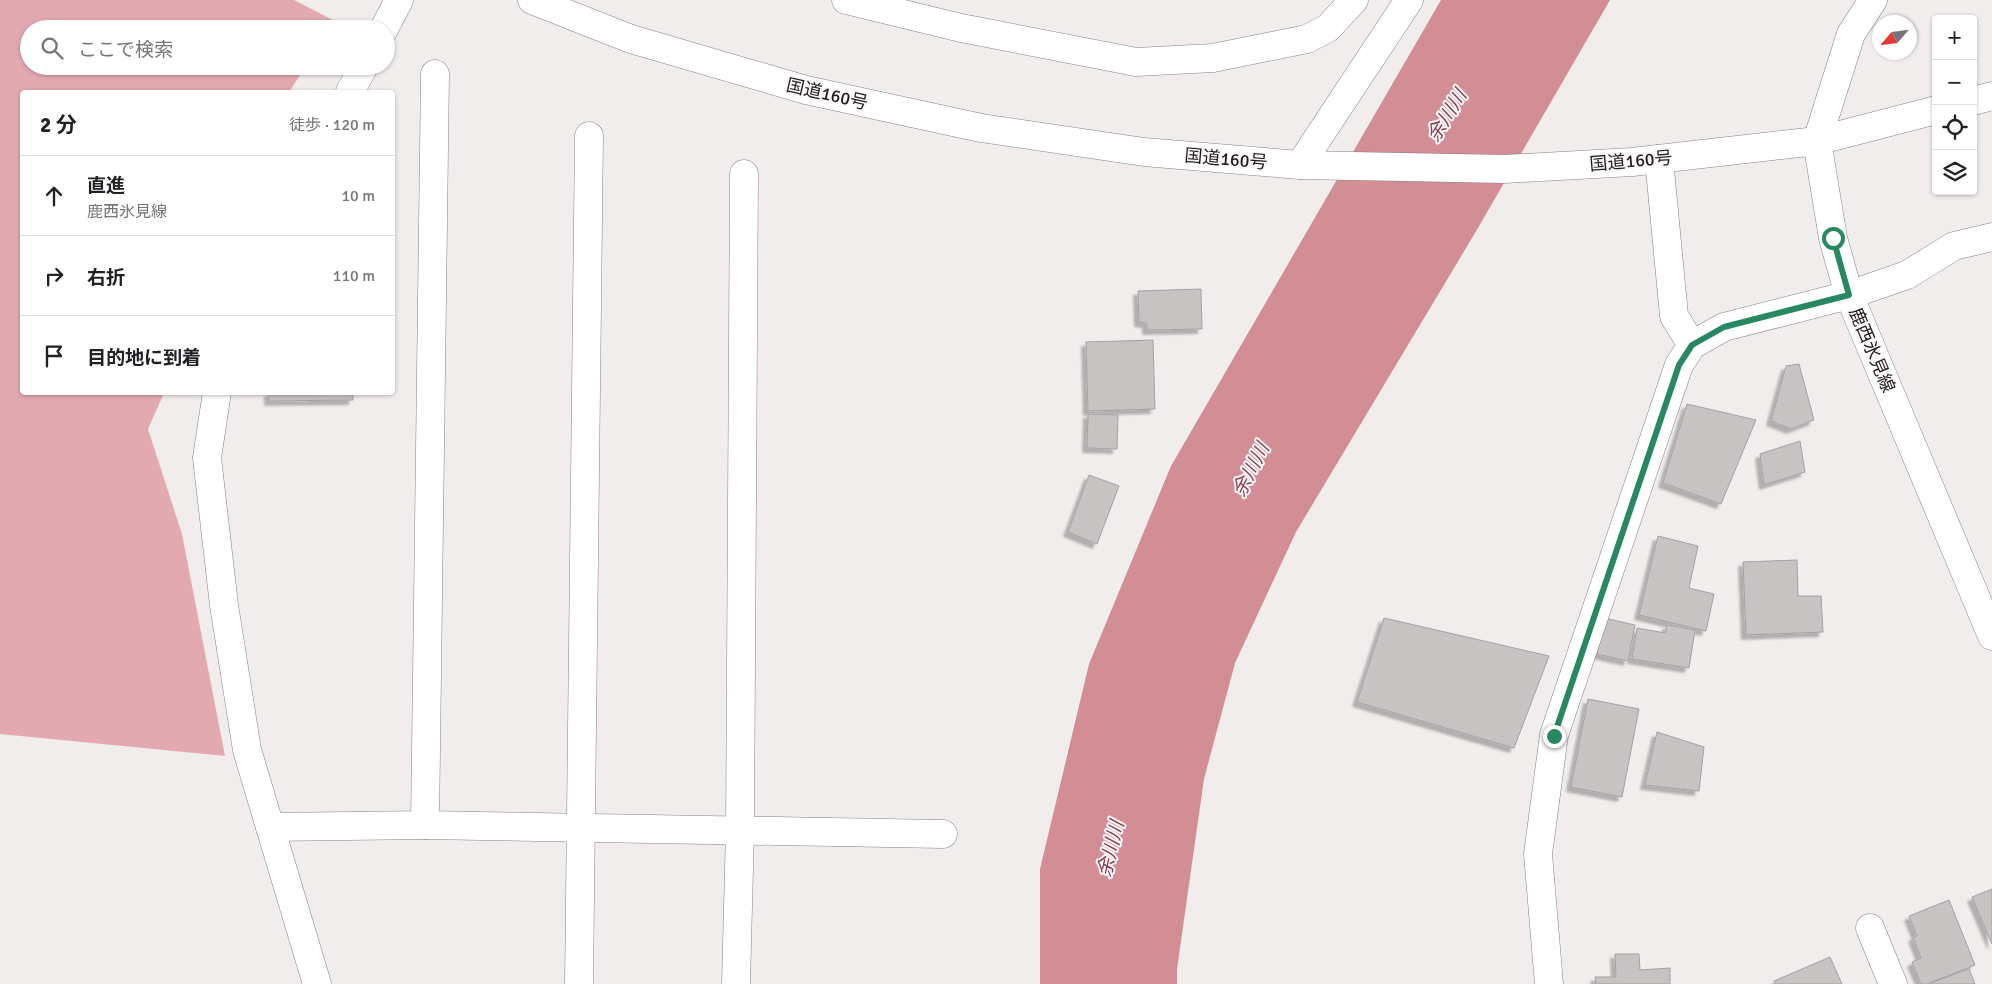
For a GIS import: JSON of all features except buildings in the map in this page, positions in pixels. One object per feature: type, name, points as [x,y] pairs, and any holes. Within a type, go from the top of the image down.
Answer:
[{"type":"main road","points":[[389,20],[399,0]]},
{"type":"main road","name":"国道160号","points":[[532,0],[631,40],[806,90],[952,122],[1144,152],[1300,165],[1505,169],[1659,159],[1817,141],[1932,111]]},
{"type":"main road","points":[[846,0],[960,28],[1136,62],[1213,58],[1307,38],[1328,28],[1354,0]]},
{"type":"main road","points":[[1300,165],[1409,0]]},
{"type":"main road","name":"鹿西氷見線","points":[[1872,0],[1851,34],[1817,141],[1833,238],[1849,295],[1992,636]]},
{"type":"main road","points":[[425,825],[434,74]]},
{"type":"main road","points":[[351,90],[359,75]]},
{"type":"main road","points":[[1977,100],[1992,96]]},
{"type":"main road","points":[[579,984],[589,136]]},
{"type":"main road","points":[[1659,159],[1674,316],[1692,345]]},
{"type":"main road","points":[[736,984],[740,830],[744,174]]},
{"type":"main road","points":[[1549,984],[1538,854],[1554,736],[1679,365],[1692,345],[1724,327],[1849,295],[1906,275],[1954,246],[1992,237]]},
{"type":"main road","points":[[217,395],[207,458],[224,605],[247,750],[317,984]]},
{"type":"main road","points":[[270,827],[425,825],[943,834]]},
{"type":"main road","points":[[1870,928],[1894,984]]},
{"type":"shaded area","points":[[0,0],[294,0],[333,20],[20,20],[20,75],[300,75],[290,90],[20,90],[20,395],[163,395],[148,429],[182,534],[225,756],[0,734]]},
{"type":"water","name":"余川川","points":[[1441,0],[1610,0],[1475,233],[1296,532],[1235,663],[1204,779],[1177,969],[1177,984],[1040,984],[1040,869],[1089,664],[1171,466]]},
{"type":"route","points":[[1554,736],[1679,365],[1692,345],[1724,327],[1849,295],[1833,238]]}]
